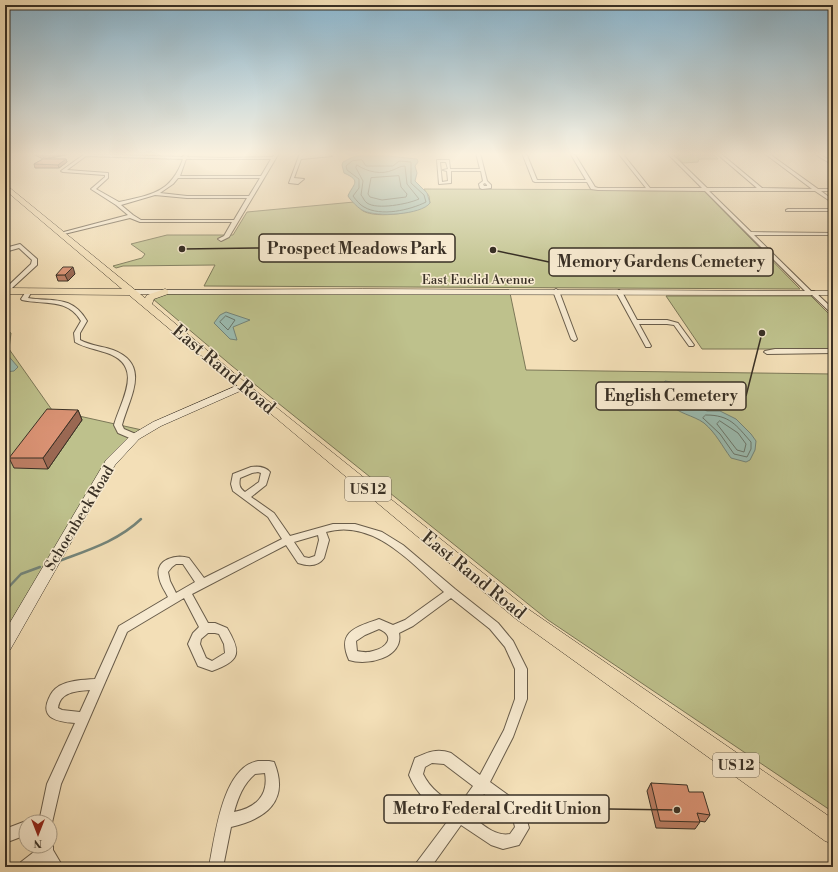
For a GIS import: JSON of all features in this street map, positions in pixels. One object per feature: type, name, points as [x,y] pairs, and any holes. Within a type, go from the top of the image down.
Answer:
[{"type":"main road","name":"US 12","points":[[14,194],[130,290]]},
{"type":"main road","points":[[99,288],[109,282],[112,275]]},
{"type":"main road","points":[[7,289],[99,288],[130,290]]},
{"type":"main road","points":[[7,289],[29,291],[130,290]]},
{"type":"main road","name":"East Euclid Avenue","points":[[130,290],[833,292]]},
{"type":"main road","name":"East Euclid Avenue","points":[[130,290],[165,292],[364,291]]},
{"type":"main road","name":"East Rand Road","points":[[130,290],[243,386],[522,614],[833,833]]},
{"type":"main road","points":[[147,304],[150,297],[165,292]]},
{"type":"main road","name":"Schoenbeck Road","points":[[5,645],[110,463],[135,437],[157,424],[243,386]]},
{"type":"street","points":[[101,194],[118,204],[131,216],[140,221],[236,221]]},
{"type":"street","points":[[118,204],[156,194],[187,197],[251,197]]},
{"type":"street","points":[[221,240],[226,238],[253,194]]},
{"type":"street","points":[[711,194],[833,312]]},
{"type":"street","points":[[823,194],[833,202]]},
{"type":"street","points":[[788,210],[833,210]]},
{"type":"street","points":[[62,234],[131,216]]},
{"type":"street","points":[[751,233],[833,234]]},
{"type":"street","points":[[5,250],[20,246],[35,260],[34,265],[7,289]]},
{"type":"street","points":[[29,291],[24,299],[64,303],[80,311],[84,321],[77,333],[77,341],[84,345],[119,355],[128,363],[133,379],[118,425],[121,431],[135,437]]},
{"type":"street","points":[[556,292],[574,339]]},
{"type":"street","points":[[619,292],[648,346]]},
{"type":"street","points":[[635,322],[667,322],[676,324],[691,345]]},
{"type":"street","points":[[766,352],[833,351]]},
{"type":"street","points":[[246,496],[271,515],[301,560],[309,562],[319,558],[323,549],[324,540],[321,530]]},
{"type":"street","points":[[46,814],[54,784],[123,629],[186,592],[288,540],[333,527],[355,527],[378,534],[400,548],[451,592],[494,626],[509,644],[521,669],[521,699],[509,733],[482,785],[422,867]]},
{"type":"street","points":[[174,599],[161,573],[163,568],[171,561],[178,559],[186,561],[202,584]]},
{"type":"street","points":[[186,592],[205,628]]},
{"type":"street","points":[[392,631],[409,623],[451,592]]},
{"type":"street","points":[[84,718],[60,716],[52,711],[51,702],[58,693],[72,686],[98,684]]},
{"type":"street","points":[[432,757],[446,758],[518,811],[522,828],[514,840],[503,842],[491,838],[460,815],[434,798],[422,787],[416,775],[420,763],[432,757]]},
{"type":"street","points":[[216,867],[226,821]]},
{"type":"street","points":[[5,836],[18,831]]},
{"type":"street","points":[[26,867],[40,854]]},
{"type":"street","points":[[49,854],[56,867]]},
{"type":"green space","points":[[427,194],[707,194],[800,289],[204,286],[215,265],[123,266],[116,268],[113,266],[142,258],[145,254],[131,244],[167,235],[233,235],[247,212],[354,202],[363,211],[378,215],[387,215],[408,212],[425,207],[430,203]]},
{"type":"green space","points":[[510,293],[526,370],[833,374],[833,812],[548,620],[232,366],[153,299],[162,294]]},
{"type":"green space","points":[[666,296],[811,296],[833,318],[833,349],[702,349]]},
{"type":"green space","points":[[5,330],[11,333],[9,349],[52,410],[142,430],[111,455],[5,631]]},
{"type":"water","points":[[349,194],[427,194],[430,203],[418,210],[409,212],[398,214],[379,214],[362,210],[355,205],[348,196]]},
{"type":"water","points":[[226,312],[250,320],[233,327],[237,340],[230,339],[214,323],[220,315]]},
{"type":"water","points":[[5,352],[18,367],[14,371],[5,372]]},
{"type":"water","points":[[665,381],[697,386],[711,384],[718,389],[724,399],[675,396],[662,389],[661,386]]},
{"type":"water","points":[[669,400],[688,401],[707,411],[720,411],[736,419],[756,441],[755,450],[750,460],[746,462],[731,458],[715,435],[704,423],[673,407],[669,403]]},
{"type":"building","points":[[63,267],[73,267],[65,275],[56,275]]},
{"type":"building","points":[[47,409],[78,410],[43,458],[9,458]]},
{"type":"building","points":[[651,783],[687,785],[689,792],[703,792],[710,815],[697,813],[700,822],[660,821]]},
{"type":"waterway","points":[[59,561],[92,549],[113,539],[132,527],[141,519]]},
{"type":"waterway","points":[[5,591],[21,574],[40,567]]},
{"type":"place","name":"Prospect Meadows Park","points":[[182,249]]},
{"type":"place","name":"Memory Gardens Cemetery","points":[[493,250]]},
{"type":"place","name":"English Cemetery","points":[[762,333]]},
{"type":"place","name":"Metro Federal Credit Union","points":[[677,810]]}]
